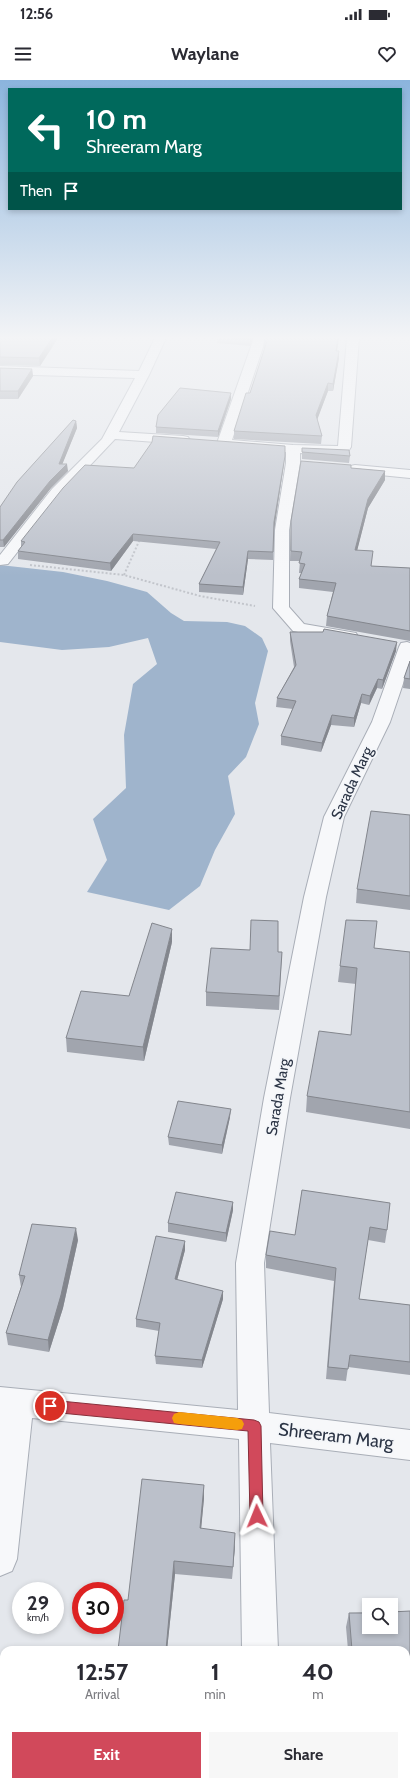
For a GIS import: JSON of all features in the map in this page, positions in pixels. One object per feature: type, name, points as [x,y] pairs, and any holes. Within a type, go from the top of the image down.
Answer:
[{"type":"street","points":[[3,561],[57,492],[108,441],[120,418]]},
{"type":"street","points":[[224,443],[233,418]]},
{"type":"street","points":[[209,442],[224,443],[293,456],[342,450],[344,447],[347,418]]},
{"type":"street","points":[[110,436],[194,441]]},
{"type":"street","points":[[293,456],[308,465]]},
{"type":"street","points":[[293,456],[282,530],[281,608],[299,628],[369,640]]},
{"type":"street","points":[[340,468],[410,474]]},
{"type":"street","name":"Sarada Marg","points":[[260,1646],[250,1263],[277,1098],[315,897],[334,817],[380,722],[403,646]]},
{"type":"street","points":[[0,1559],[9,1402]]},
{"type":"street","name":"Shreeram Marg","points":[[9,1402],[254,1426],[410,1444]]},
{"type":"path","points":[[124,575],[142,534]]},
{"type":"path","points":[[3,561],[124,575],[200,596],[243,605],[281,608]]},
{"type":"water","points":[[0,565],[63,572],[107,581],[147,592],[171,613],[184,621],[227,622],[245,626],[262,638],[268,651],[255,703],[259,724],[246,757],[228,776],[235,814],[215,850],[200,886],[169,910],[87,892],[107,860],[93,819],[126,788],[124,735],[133,684],[157,664],[148,638],[109,647],[62,650],[0,642]]},
{"type":"building","points":[[158,418],[223,418],[218,431],[156,427]]},
{"type":"building","points":[[238,418],[317,418],[322,436],[234,431]]},
{"type":"building","points":[[73,420],[76,421],[59,464],[67,464],[50,481],[3,540],[0,540],[0,507],[17,482]]},
{"type":"building","points":[[153,436],[285,446],[285,456],[274,522],[273,552],[248,551],[243,587],[199,584],[220,542],[133,534],[110,563],[18,551],[25,542],[21,541],[63,488],[85,465],[134,468],[152,442]]},
{"type":"building","points":[[302,448],[349,450],[350,456],[302,452]]},
{"type":"building","points":[[301,461],[351,465],[351,468],[385,471],[368,499],[355,550],[373,551],[371,566],[410,568],[410,631],[327,616],[336,583],[299,579],[305,564],[299,563],[302,552],[291,551],[291,521]]},
{"type":"building","points":[[324,629],[397,642],[383,680],[378,679],[370,696],[362,694],[354,718],[332,715],[322,743],[281,736],[296,701],[277,698],[296,665],[290,632],[323,632]]},
{"type":"building","points":[[410,661],[410,679],[404,678]]},
{"type":"building","points":[[371,811],[410,815],[410,896],[357,889]]},
{"type":"building","points":[[251,920],[278,921],[278,952],[282,952],[279,996],[206,992],[211,948],[250,950]]},
{"type":"building","points":[[346,920],[377,921],[374,948],[410,952],[410,1112],[307,1096],[319,1031],[351,1035],[357,968],[340,966]]},
{"type":"building","points":[[152,923],[172,929],[143,1047],[66,1038],[81,991],[129,996]]},
{"type":"building","points":[[178,1101],[231,1109],[222,1145],[168,1137]]},
{"type":"building","points":[[302,1190],[390,1203],[387,1230],[370,1227],[359,1299],[410,1305],[410,1362],[350,1355],[348,1369],[328,1367],[336,1268],[266,1255],[270,1231],[295,1235]]},
{"type":"building","points":[[176,1192],[233,1202],[226,1233],[168,1223]]},
{"type":"building","points":[[32,1224],[76,1228],[61,1295],[48,1340],[6,1333],[25,1276],[19,1275]]},
{"type":"building","points":[[156,1236],[185,1241],[175,1279],[223,1291],[202,1360],[155,1356],[160,1323],[136,1319]]},
{"type":"building","points":[[142,1479],[204,1485],[200,1528],[235,1533],[233,1567],[174,1561],[166,1646],[118,1646],[120,1634],[124,1634],[124,1600],[128,1600]]},
{"type":"building","points":[[410,1611],[410,1646],[352,1646],[349,1613],[362,1613],[362,1634],[398,1634],[398,1612]]},
{"type":"slow traffic","points":[[179,1418],[237,1424]]},
{"type":"route","points":[[50,1406],[254,1426],[257,1516]]}]
